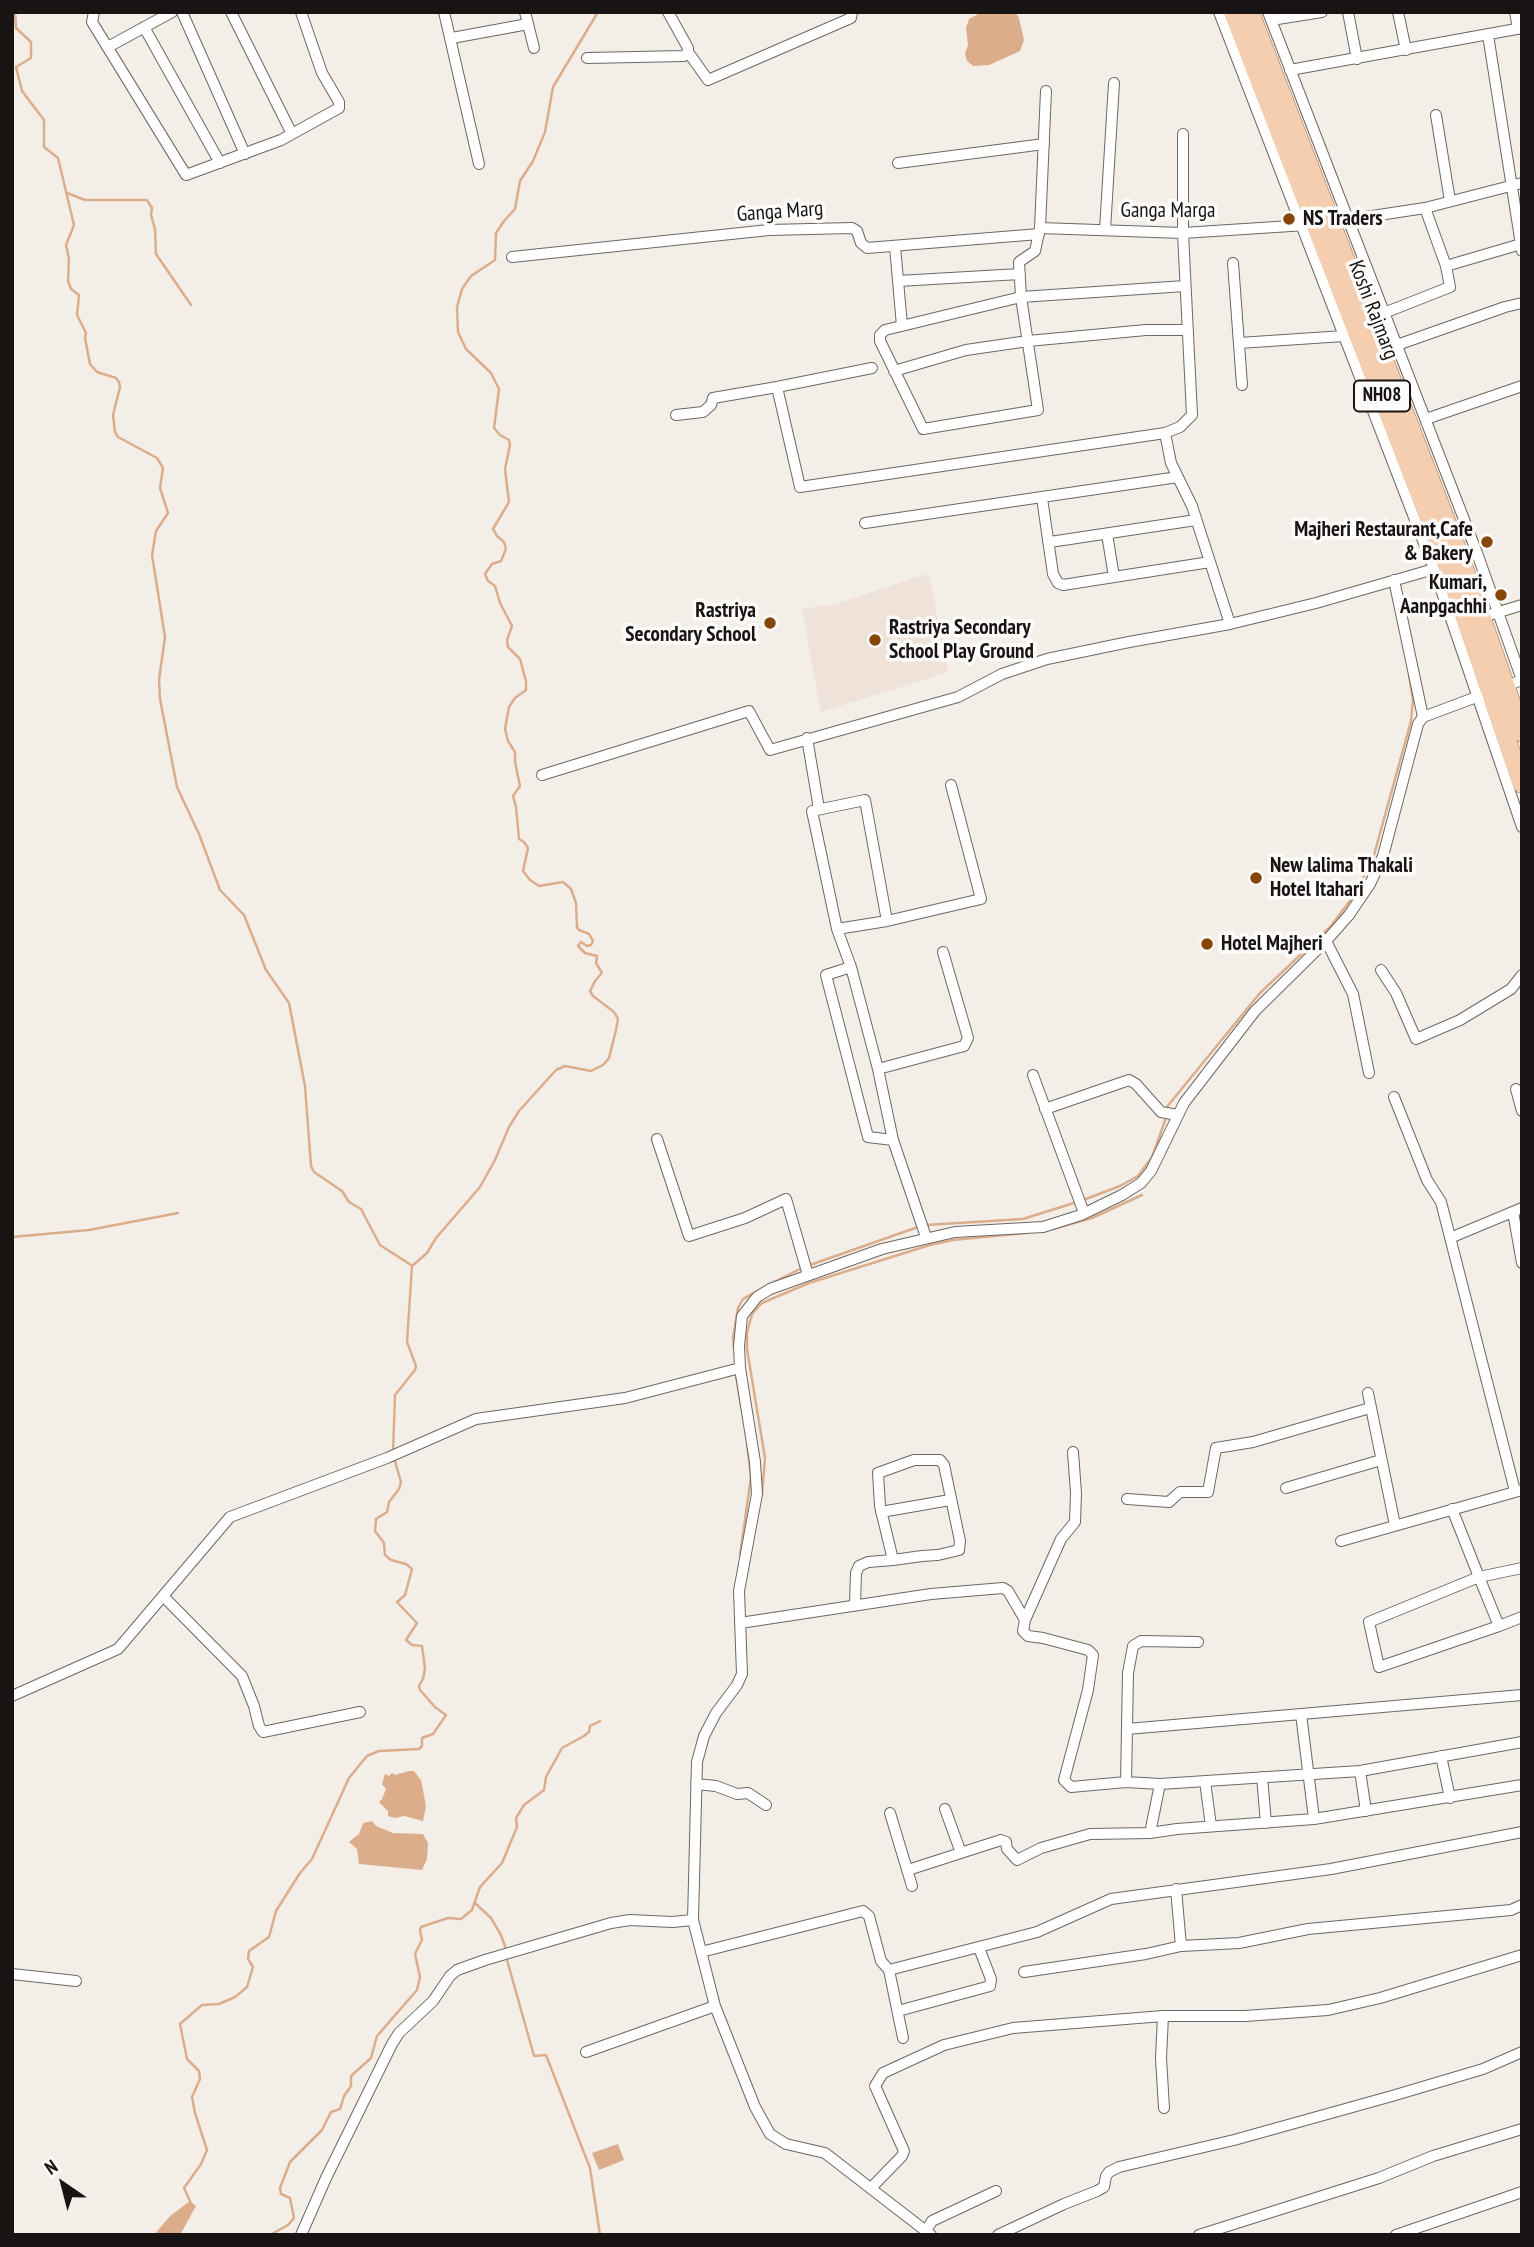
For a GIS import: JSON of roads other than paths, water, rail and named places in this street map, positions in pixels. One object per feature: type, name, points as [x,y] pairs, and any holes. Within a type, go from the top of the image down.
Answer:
[{"type":"main road","name":"Koshi Rajmarg","points":[[1233,12],[1429,474],[1469,621],[1504,687],[1522,733]]},
{"type":"main road","name":"Koshi Rajmarg","points":[[1250,12],[1324,223]]},
{"type":"main road","name":"Koshi Rajmarg","points":[[1504,687],[1522,784]]},
{"type":"street","points":[[94,12],[92,22],[185,174],[189,175],[281,140],[340,106],[322,73],[301,12]]},
{"type":"street","points":[[108,47],[172,12]]},
{"type":"street","points":[[182,12],[245,154]]},
{"type":"street","points":[[231,12],[291,132]]},
{"type":"street","points":[[444,12],[479,164]]},
{"type":"street","points":[[668,12],[688,52],[708,80],[851,18],[852,12]]},
{"type":"street","points":[[1219,12],[1324,223],[1384,313],[1426,419],[1469,621]]},
{"type":"street","points":[[1322,12],[1270,16],[1290,70],[1324,223],[1344,336],[1434,569],[1469,621],[1504,687],[1522,827]]},
{"type":"street","points":[[1348,12],[1357,59]]},
{"type":"street","points":[[1398,12],[1406,50]]},
{"type":"street","points":[[1290,70],[1520,29],[1515,12]]},
{"type":"street","points":[[452,38],[527,18],[534,48]]},
{"type":"street","points":[[144,27],[220,163]]},
{"type":"street","points":[[1446,266],[1521,247],[1517,184],[1488,35]]},
{"type":"street","points":[[587,58],[679,58],[688,52]]},
{"type":"street","points":[[1105,230],[1114,83]]},
{"type":"street","points":[[1046,91],[1040,231],[1035,251],[1019,262],[1021,297],[1038,410],[923,429],[880,341],[880,335],[885,330],[1021,297],[1185,286]]},
{"type":"street","points":[[1436,115],[1450,201]]},
{"type":"street","points":[[777,387],[800,487],[1164,433],[1180,427],[1192,415],[1183,233],[1183,134]]},
{"type":"street","points":[[898,163],[1044,145]]},
{"type":"street","name":"Ganga Marga","points":[[1040,231],[1183,233],[1324,223],[1425,208],[1517,184]]},
{"type":"street","points":[[1384,313],[1450,287],[1446,266],[1425,208]]},
{"type":"street","name":"Ganga Marg","points":[[512,257],[768,230],[855,229],[863,246],[867,248],[1040,231]]},
{"type":"street","points":[[895,246],[902,326]]},
{"type":"street","points":[[1233,263],[1242,385]]},
{"type":"street","points":[[898,281],[1020,274]]},
{"type":"street","points":[[1397,345],[1522,303]]},
{"type":"street","points":[[894,371],[966,350],[1028,341],[1146,330],[1188,330]]},
{"type":"street","points":[[1239,343],[1344,336]]},
{"type":"street","points":[[676,415],[703,412],[711,405],[713,398],[872,369]]},
{"type":"street","points":[[1426,419],[1522,386]]},
{"type":"street","points":[[1164,433],[1171,463],[1196,520],[1230,624]]},
{"type":"street","points":[[865,523],[1178,477]]},
{"type":"street","points":[[1042,498],[1053,574],[1058,583],[1063,585],[1210,562]]},
{"type":"street","points":[[1050,542],[1196,520]]},
{"type":"street","points":[[1107,534],[1114,577]]},
{"type":"street","points":[[542,775],[749,711],[770,750],[958,696],[1002,674],[1047,659],[1230,624],[1316,603],[1434,569]]},
{"type":"street","points":[[1394,580],[1423,717]]},
{"type":"street","points":[[1469,621],[1522,605]]},
{"type":"street","points":[[996,2191],[932,2221],[928,2233],[825,2153],[786,2144],[770,2134],[755,2107],[715,2006],[692,1920],[695,1784],[697,1762],[705,1736],[716,1713],[742,1674],[739,1591],[757,1493],[755,1462],[740,1367],[742,1316],[748,1306],[764,1293],[882,1249],[926,1237],[977,1230],[1043,1227],[1084,1213],[1141,1183],[1151,1171],[1184,1103],[1255,1011],[1326,942],[1370,884],[1384,856],[1418,724],[1423,717],[1504,687]]},
{"type":"street","points":[[807,738],[819,809]]},
{"type":"street","points":[[837,929],[981,900],[951,785]]},
{"type":"street","points":[[887,921],[865,800],[812,811],[837,929],[851,967],[878,1069],[893,1140],[926,1237]]},
{"type":"street","points":[[1326,942],[1353,994],[1369,1073]]},
{"type":"street","points":[[878,1069],[964,1046],[968,1038],[943,952]]},
{"type":"street","points":[[851,967],[826,975],[868,1137],[893,1140]]},
{"type":"street","points":[[1381,970],[1396,993],[1416,1039],[1460,1020],[1511,989],[1522,975]]},
{"type":"street","points":[[1033,1075],[1084,1213]]},
{"type":"street","points":[[1045,1109],[1129,1080],[1136,1084],[1161,1112],[1178,1115]]},
{"type":"street","points":[[1516,1089],[1522,1111]]},
{"type":"street","points":[[1341,1541],[1519,1491],[1441,1202],[1427,1180],[1394,1097]]},
{"type":"street","points":[[657,1139],[689,1236],[745,1218],[786,1199],[808,1275]]},
{"type":"street","points":[[1450,1238],[1517,1210],[1522,1263]]},
{"type":"street","points":[[12,1696],[118,1649],[230,1517],[391,1456],[477,1419],[625,1398],[740,1367]]},
{"type":"street","points":[[1368,1393],[1395,1525]]},
{"type":"street","points":[[1127,1499],[1169,1502],[1180,1492],[1208,1492],[1216,1448],[1253,1442],[1370,1408]]},
{"type":"street","points":[[1073,1452],[1075,1522],[1061,1539],[1025,1620],[1023,1631],[1028,1636],[1088,1650],[1094,1658],[1065,1776],[1066,1783],[1071,1787],[1126,1782],[1160,1783],[1360,1772],[1522,1742]]},
{"type":"street","points":[[855,1605],[856,1573],[859,1566],[868,1562],[893,1560],[938,1555],[960,1550],[944,1465],[940,1460],[914,1460],[878,1473],[881,1512],[893,1560]]},
{"type":"street","points":[[1286,1488],[1381,1460]]},
{"type":"street","points":[[881,1512],[950,1500]]},
{"type":"street","points":[[1452,1509],[1499,1626]]},
{"type":"street","points":[[1522,1568],[1479,1577],[1369,1622],[1379,1667],[1522,1617]]},
{"type":"street","points":[[740,1623],[931,1594],[1003,1588],[1008,1591],[1025,1620]]},
{"type":"street","points":[[163,1596],[242,1676],[263,1732],[360,1712]]},
{"type":"street","points":[[1126,1782],[1128,1672],[1136,1642],[1198,1642]]},
{"type":"street","points":[[1127,1729],[1522,1695]]},
{"type":"street","points":[[1301,1714],[1314,1819]]},
{"type":"street","points":[[1441,1756],[1450,1798]]},
{"type":"street","points":[[1360,1772],[1366,1811]]},
{"type":"street","points":[[1262,1777],[1266,1823]]},
{"type":"street","points":[[1205,1781],[1211,1826]]},
{"type":"street","points":[[1150,1833],[1160,1783]]},
{"type":"street","points":[[695,1784],[716,1786],[737,1794],[748,1793],[766,1805]]},
{"type":"street","points":[[908,1870],[1001,1840],[1006,1842],[1007,1849],[1017,1860],[1041,1848],[1090,1834],[1150,1833],[1314,1819],[1522,1785]]},
{"type":"street","points":[[945,1809],[961,1853]]},
{"type":"street","points":[[890,1814],[912,1886]]},
{"type":"street","points":[[889,1970],[1037,1932],[1111,1899],[1331,1869],[1522,1832]]},
{"type":"street","points":[[1176,1889],[1181,1946]]},
{"type":"street","points":[[1024,1972],[1146,1954],[1181,1946],[1239,1943],[1308,1929],[1511,1910],[1522,1905]]},
{"type":"street","points":[[701,1952],[863,1911],[869,1916],[881,1961],[889,1970],[903,2038]]},
{"type":"street","points":[[301,2235],[391,2044],[433,2001],[457,1970],[611,1923],[630,1920],[692,1920]]},
{"type":"street","points":[[898,2011],[990,1986],[991,1979],[979,1948]]},
{"type":"street","points":[[871,2188],[904,2151],[875,2086],[877,2079],[883,2073],[944,2045],[1013,2028],[1163,2017],[1328,2010],[1380,1998],[1522,1955]]},
{"type":"street","points":[[12,1974],[76,1981]]},
{"type":"street","points":[[586,2052],[715,2006]]},
{"type":"street","points":[[1163,2017],[1164,2108]]},
{"type":"street","points":[[998,2235],[1097,2191],[1104,2187],[1109,2172],[1119,2167],[1234,2140],[1392,2096],[1483,2069],[1522,2052]]},
{"type":"street","points":[[1199,2235],[1522,2129]]},
{"type":"street","points":[[1396,2235],[1522,2192]]},
{"type":"waterway","points":[[15,12],[16,28],[31,42],[31,58],[16,67],[22,91],[44,120],[44,147],[58,158],[74,225],[66,245],[69,259],[68,281],[71,289],[79,295],[77,315],[86,333],[90,364],[97,372],[116,378],[119,382],[113,415],[118,437],[157,458],[163,468],[160,488],[168,513],[156,531],[152,555],[165,637],[159,680],[160,699],[177,787],[199,834],[220,890],[244,915],[266,970],[289,1003],[305,1086],[311,1166],[314,1172],[342,1191],[349,1202],[361,1209],[380,1245],[411,1265]]},
{"type":"waterway","points":[[393,1452],[395,1395],[416,1366],[407,1342],[412,1266],[427,1253],[436,1238],[480,1187],[519,1111],[556,1070],[565,1066],[591,1071],[603,1065],[609,1058],[618,1019],[614,1012],[590,991],[602,973],[596,963],[597,956],[585,953],[578,946],[581,942],[587,946],[591,945],[593,941],[589,934],[577,927],[576,903],[571,889],[563,882],[539,886],[523,871],[528,848],[519,839],[513,796],[520,786],[515,752],[505,729],[509,707],[515,698],[526,690],[526,681],[520,659],[508,647],[507,640],[512,626],[495,586],[488,581],[485,574],[492,564],[501,561],[506,549],[504,542],[493,529],[509,502],[505,469],[510,445],[509,440],[494,428],[499,389],[491,373],[466,349],[458,332],[457,307],[462,289],[471,276],[495,260],[496,233],[515,209],[520,181],[533,161],[545,132],[553,87],[598,12]]},
{"type":"waterway","points":[[67,193],[85,200],[147,200],[152,208],[156,254],[191,305]]},
{"type":"waterway","points":[[1166,1108],[1260,993],[1330,927],[1356,893],[1374,855],[1411,721],[1413,700],[1409,675]]},
{"type":"waterway","points":[[1083,1200],[1138,1176],[1152,1157],[1166,1118]]},
{"type":"waterway","points":[[1053,1229],[1092,1218],[1142,1195]]},
{"type":"waterway","points":[[926,1225],[1023,1219],[1077,1202]]},
{"type":"waterway","points":[[12,1237],[89,1230],[178,1213]]},
{"type":"waterway","points":[[810,1265],[918,1227]]},
{"type":"waterway","points":[[762,1495],[765,1458],[747,1349],[747,1333],[752,1314],[762,1303],[809,1283],[930,1245],[953,1240],[1026,1233]]},
{"type":"waterway","points":[[772,1283],[800,1269]]},
{"type":"waterway","points":[[734,1348],[738,1308],[743,1299],[766,1286]]},
{"type":"waterway","points":[[736,1375],[741,1406]]},
{"type":"waterway","points":[[740,1555],[751,1477],[747,1444]]},
{"type":"waterway","points":[[190,2201],[184,2188],[201,2164],[207,2150],[192,2097],[200,2079],[199,2071],[187,2059],[180,2024],[202,2005],[219,2004],[235,1997],[247,1987],[253,1967],[248,1959],[249,1951],[269,1937],[276,1911],[312,1859],[349,1778],[367,1756],[379,1751],[419,1749],[422,1746],[422,1738],[433,1734],[446,1715],[420,1690],[425,1668],[422,1646],[412,1645],[406,1640],[417,1623],[397,1602],[405,1595],[412,1569],[385,1555],[384,1543],[375,1531],[376,1519],[387,1512],[389,1502],[401,1482],[394,1458]]},
{"type":"waterway","points":[[270,2235],[288,2225],[294,2218],[290,2198],[281,2194],[280,2188],[290,2162],[322,2130],[331,2112],[340,2109],[351,2086],[351,2076],[371,2058],[377,2036],[417,1990],[420,1977],[415,1954],[422,1940],[421,1927],[448,1918],[461,1919],[472,1910],[480,1887],[502,1863],[517,1827],[516,1818],[524,1805],[544,1790],[546,1777],[562,1748],[584,1736],[589,1732],[590,1726],[600,1721]]},
{"type":"waterway","points":[[475,1903],[491,1918],[506,1949]]},
{"type":"waterway","points":[[507,1960],[534,2056],[546,2055],[590,2168],[600,2235]]},
{"type":"place","name":"NS Traders","points":[[1289,219]]},
{"type":"place","name":"Majheri Restaurant,Cafe & Bakery","points":[[1487,542]]},
{"type":"place","name":"Kumari, Aanpgachhi","points":[[1501,595]]},
{"type":"place","name":"Rastriya Secondary School","points":[[770,623]]},
{"type":"place","name":"Rastriya Secondary School Play Ground","points":[[875,640]]},
{"type":"place","name":"New lalima Thakali Hotel Itahari","points":[[1256,878]]},
{"type":"place","name":"Hotel Majheri","points":[[1207,944]]}]
